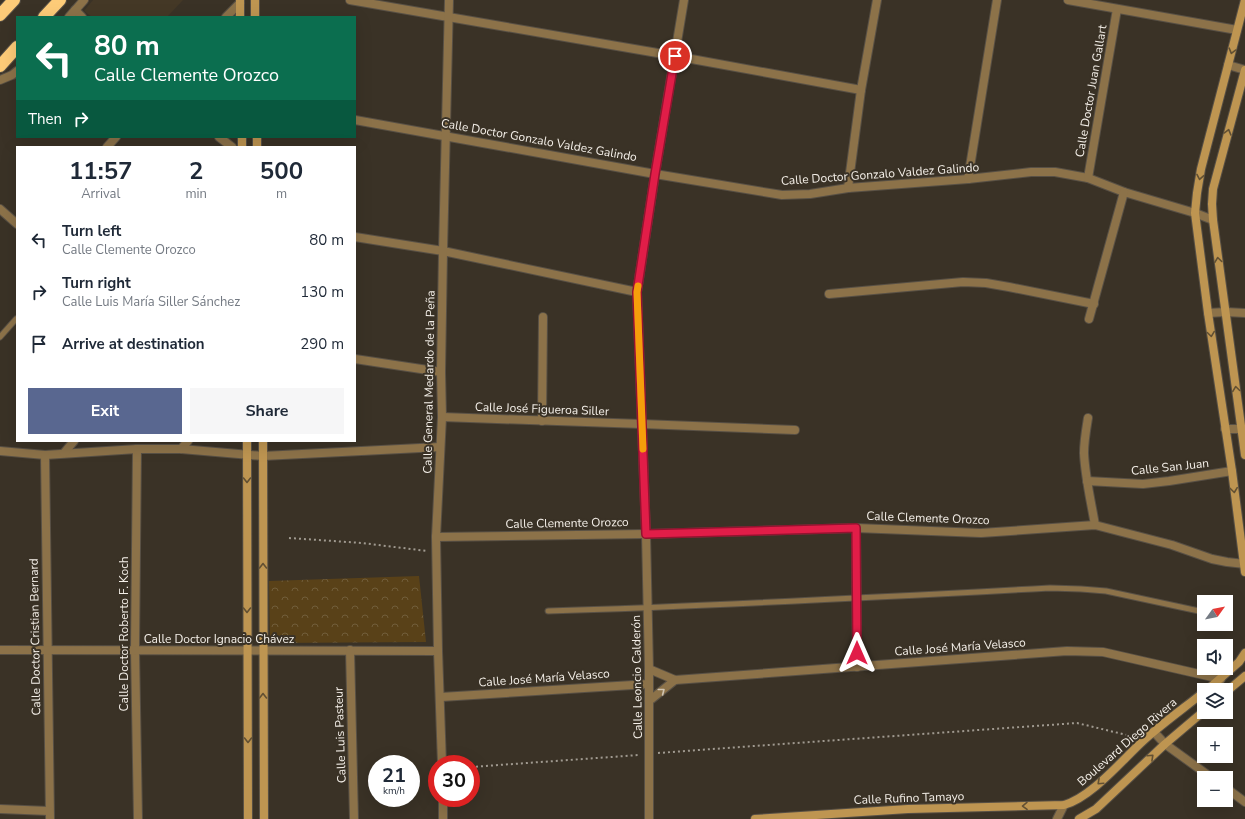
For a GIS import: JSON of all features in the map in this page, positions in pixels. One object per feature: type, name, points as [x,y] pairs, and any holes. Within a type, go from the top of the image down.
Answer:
[{"type":"highway","points":[[2,12],[14,0]]},
{"type":"highway","points":[[45,16],[60,0]]},
{"type":"highway","points":[[0,66],[16,48]]},
{"type":"street","points":[[70,16],[84,0]]},
{"type":"street","points":[[255,0],[255,16]]},
{"type":"street","points":[[350,0],[675,56],[861,90]]},
{"type":"street","name":"Calle General Medardo de la Peña","points":[[442,755],[436,537],[442,417],[441,372],[443,252],[447,135],[449,0]]},
{"type":"street","name":"Calle Leoncio Calderón","points":[[649,819],[650,754],[648,608],[637,292],[684,0]]},
{"type":"street","points":[[848,188],[861,90],[877,0]]},
{"type":"street","points":[[968,180],[997,0]]},
{"type":"street","points":[[1068,0],[1237,30]]},
{"type":"street","points":[[1245,0],[1201,169],[1195,213],[1245,566]]},
{"type":"street","points":[[227,16],[240,1]]},
{"type":"street","points":[[240,1],[240,16]]},
{"type":"street","name":"Calle Doctor Juan Gallart","points":[[1088,178],[1117,9]]},
{"type":"street","points":[[75,10],[81,16]]},
{"type":"street","points":[[1228,65],[1245,70],[1214,189],[1212,204],[1243,429],[1245,455]]},
{"type":"street","points":[[0,80],[16,72]]},
{"type":"street","name":"Calle Doctor Gonzalo Valdez Galindo","points":[[356,120],[447,135],[655,174],[782,195],[810,194],[848,188],[968,180],[1031,172],[1055,172],[1088,178],[1124,192],[1195,213],[1213,220]]},
{"type":"street","points":[[108,146],[115,138]]},
{"type":"street","points":[[1089,319],[1124,192]]},
{"type":"street","points":[[0,209],[16,223]]},
{"type":"street","points":[[356,237],[443,252],[637,292]]},
{"type":"street","points":[[829,294],[963,282],[986,283],[1094,304]]},
{"type":"street","points":[[1208,313],[1245,313]]},
{"type":"street","points":[[542,421],[543,318]]},
{"type":"street","points":[[356,359],[441,372]]},
{"type":"street","name":"Calle José Figueroa Siller","points":[[442,417],[795,430]]},
{"type":"street","points":[[1088,418],[1084,453],[1087,481],[1095,525]]},
{"type":"street","points":[[1225,429],[1243,429]]},
{"type":"street","points":[[64,453],[73,442]]},
{"type":"street","points":[[181,449],[187,442]]},
{"type":"street","points":[[247,442],[248,819]]},
{"type":"street","points":[[263,442],[264,819]]},
{"type":"street","points":[[0,452],[45,455],[137,449],[181,449],[263,456],[440,446]]},
{"type":"street","name":"Calle Doctor Roberto F. Koch","points":[[137,449],[135,650],[138,819]]},
{"type":"street","name":"Calle Doctor Cristian Bernard","points":[[45,455],[49,815]]},
{"type":"street","name":"Calle San Juan","points":[[1087,481],[1142,484],[1232,471]]},
{"type":"street","name":"Calle Clemente Orozco","points":[[436,537],[646,534],[856,528],[981,533],[1095,525],[1172,545],[1212,559],[1245,566]]},
{"type":"street","points":[[856,528],[857,667]]},
{"type":"street","name":"Calle Doctor Ignacio Chávez","points":[[0,650],[438,651]]},
{"type":"street","name":"Calle Luis Pasteur","points":[[350,650],[354,819]]},
{"type":"street","name":"Calle José María Velasco","points":[[649,669],[675,680],[1067,651],[1103,652],[1221,679]]},
{"type":"street","points":[[1216,683],[1239,662],[1245,653]]},
{"type":"street","points":[[1233,686],[1245,676]]},
{"type":"street","points":[[649,701],[675,680]]},
{"type":"street","name":"Calle José María Velasco","points":[[441,696],[649,684]]},
{"type":"street","name":"Boulevard Diego Rivera","points":[[1064,805],[1074,802],[1086,795],[1145,739],[1197,698]]},
{"type":"street","points":[[1079,819],[1096,809],[1165,744],[1197,717]]},
{"type":"street","points":[[1154,732],[1165,744],[1202,771]]},
{"type":"street","points":[[1233,793],[1245,802]]},
{"type":"street","points":[[1058,819],[1064,805]]},
{"type":"street","name":"Calle Rufino Tamayo","points":[[755,819],[908,809],[1064,805]]},
{"type":"street","points":[[443,807],[443,819]]},
{"type":"street","points":[[0,809],[49,815]]},
{"type":"lane","points":[[0,337],[16,319]]},
{"type":"lane","points":[[548,611],[648,608],[1050,588],[1106,591],[1197,611]]},
{"type":"path","points":[[289,538],[362,543],[436,552]]},
{"type":"path","points":[[480,766],[1077,723],[1145,739]]},
{"type":"shaded area","points":[[93,0],[183,0],[168,16],[91,16],[84,11]]},
{"type":"green space","points":[[419,576],[426,642],[270,643],[269,581]]},
{"type":"slow traffic","points":[[638,286],[643,449]]},
{"type":"route","points":[[675,56],[637,292],[646,534],[856,528],[857,653]]}]
